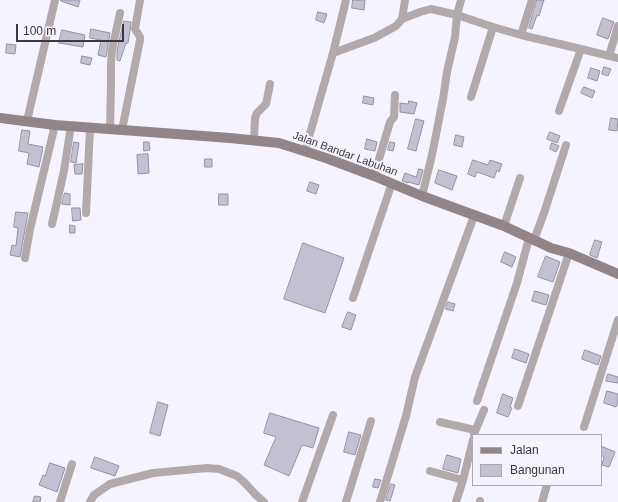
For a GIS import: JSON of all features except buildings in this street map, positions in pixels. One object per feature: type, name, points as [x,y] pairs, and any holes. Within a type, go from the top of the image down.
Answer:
[{"type":"main road","name":"Jalan Bandar Labuhan","points":[[0,118],[55,125],[279,143],[326,158],[422,196],[458,208],[474,216],[504,226],[551,248],[569,253],[618,274]]},
{"type":"street","points":[[27,121],[55,0]]},
{"type":"street","points":[[122,130],[140,40],[140,37],[135,29],[140,0]]},
{"type":"street","points":[[305,151],[346,0]]},
{"type":"street","points":[[402,19],[405,0]]},
{"type":"street","points":[[422,196],[443,99],[454,37],[456,15],[461,0]]},
{"type":"street","points":[[521,35],[532,0]]},
{"type":"street","points":[[333,52],[374,38],[396,26],[402,19],[420,12],[431,10],[456,15],[521,35],[618,58]]},
{"type":"street","points":[[110,129],[112,50],[120,13]]},
{"type":"street","points":[[609,56],[618,26]]},
{"type":"street","points":[[471,97],[493,27]]},
{"type":"street","points":[[559,111],[581,48]]},
{"type":"street","points":[[254,140],[255,118],[257,113],[266,104],[270,84]]},
{"type":"street","points":[[374,176],[390,122],[394,117],[395,95]]},
{"type":"street","points":[[25,258],[30,229],[55,125]]},
{"type":"street","points":[[52,224],[64,171],[71,126]]},
{"type":"street","points":[[86,213],[90,128]]},
{"type":"street","points":[[477,401],[532,239],[544,213],[566,145]]},
{"type":"street","points":[[504,226],[520,178]]},
{"type":"street","points":[[353,298],[392,183]]},
{"type":"street","points":[[380,502],[416,377],[474,216]]},
{"type":"street","points":[[518,406],[569,253]]},
{"type":"street","points":[[584,427],[618,320]]},
{"type":"street","points":[[440,422],[475,433],[484,410]]},
{"type":"street","points":[[302,502],[333,415]]},
{"type":"street","points":[[346,502],[371,421]]},
{"type":"street","points":[[456,502],[472,444]]},
{"type":"street","points":[[60,502],[72,464]]},
{"type":"street","points":[[90,502],[94,495],[110,484],[153,473],[207,468],[219,469],[236,476],[264,502]]},
{"type":"street","points":[[430,471],[463,480]]},
{"type":"street","points":[[542,502],[547,486]]}]
